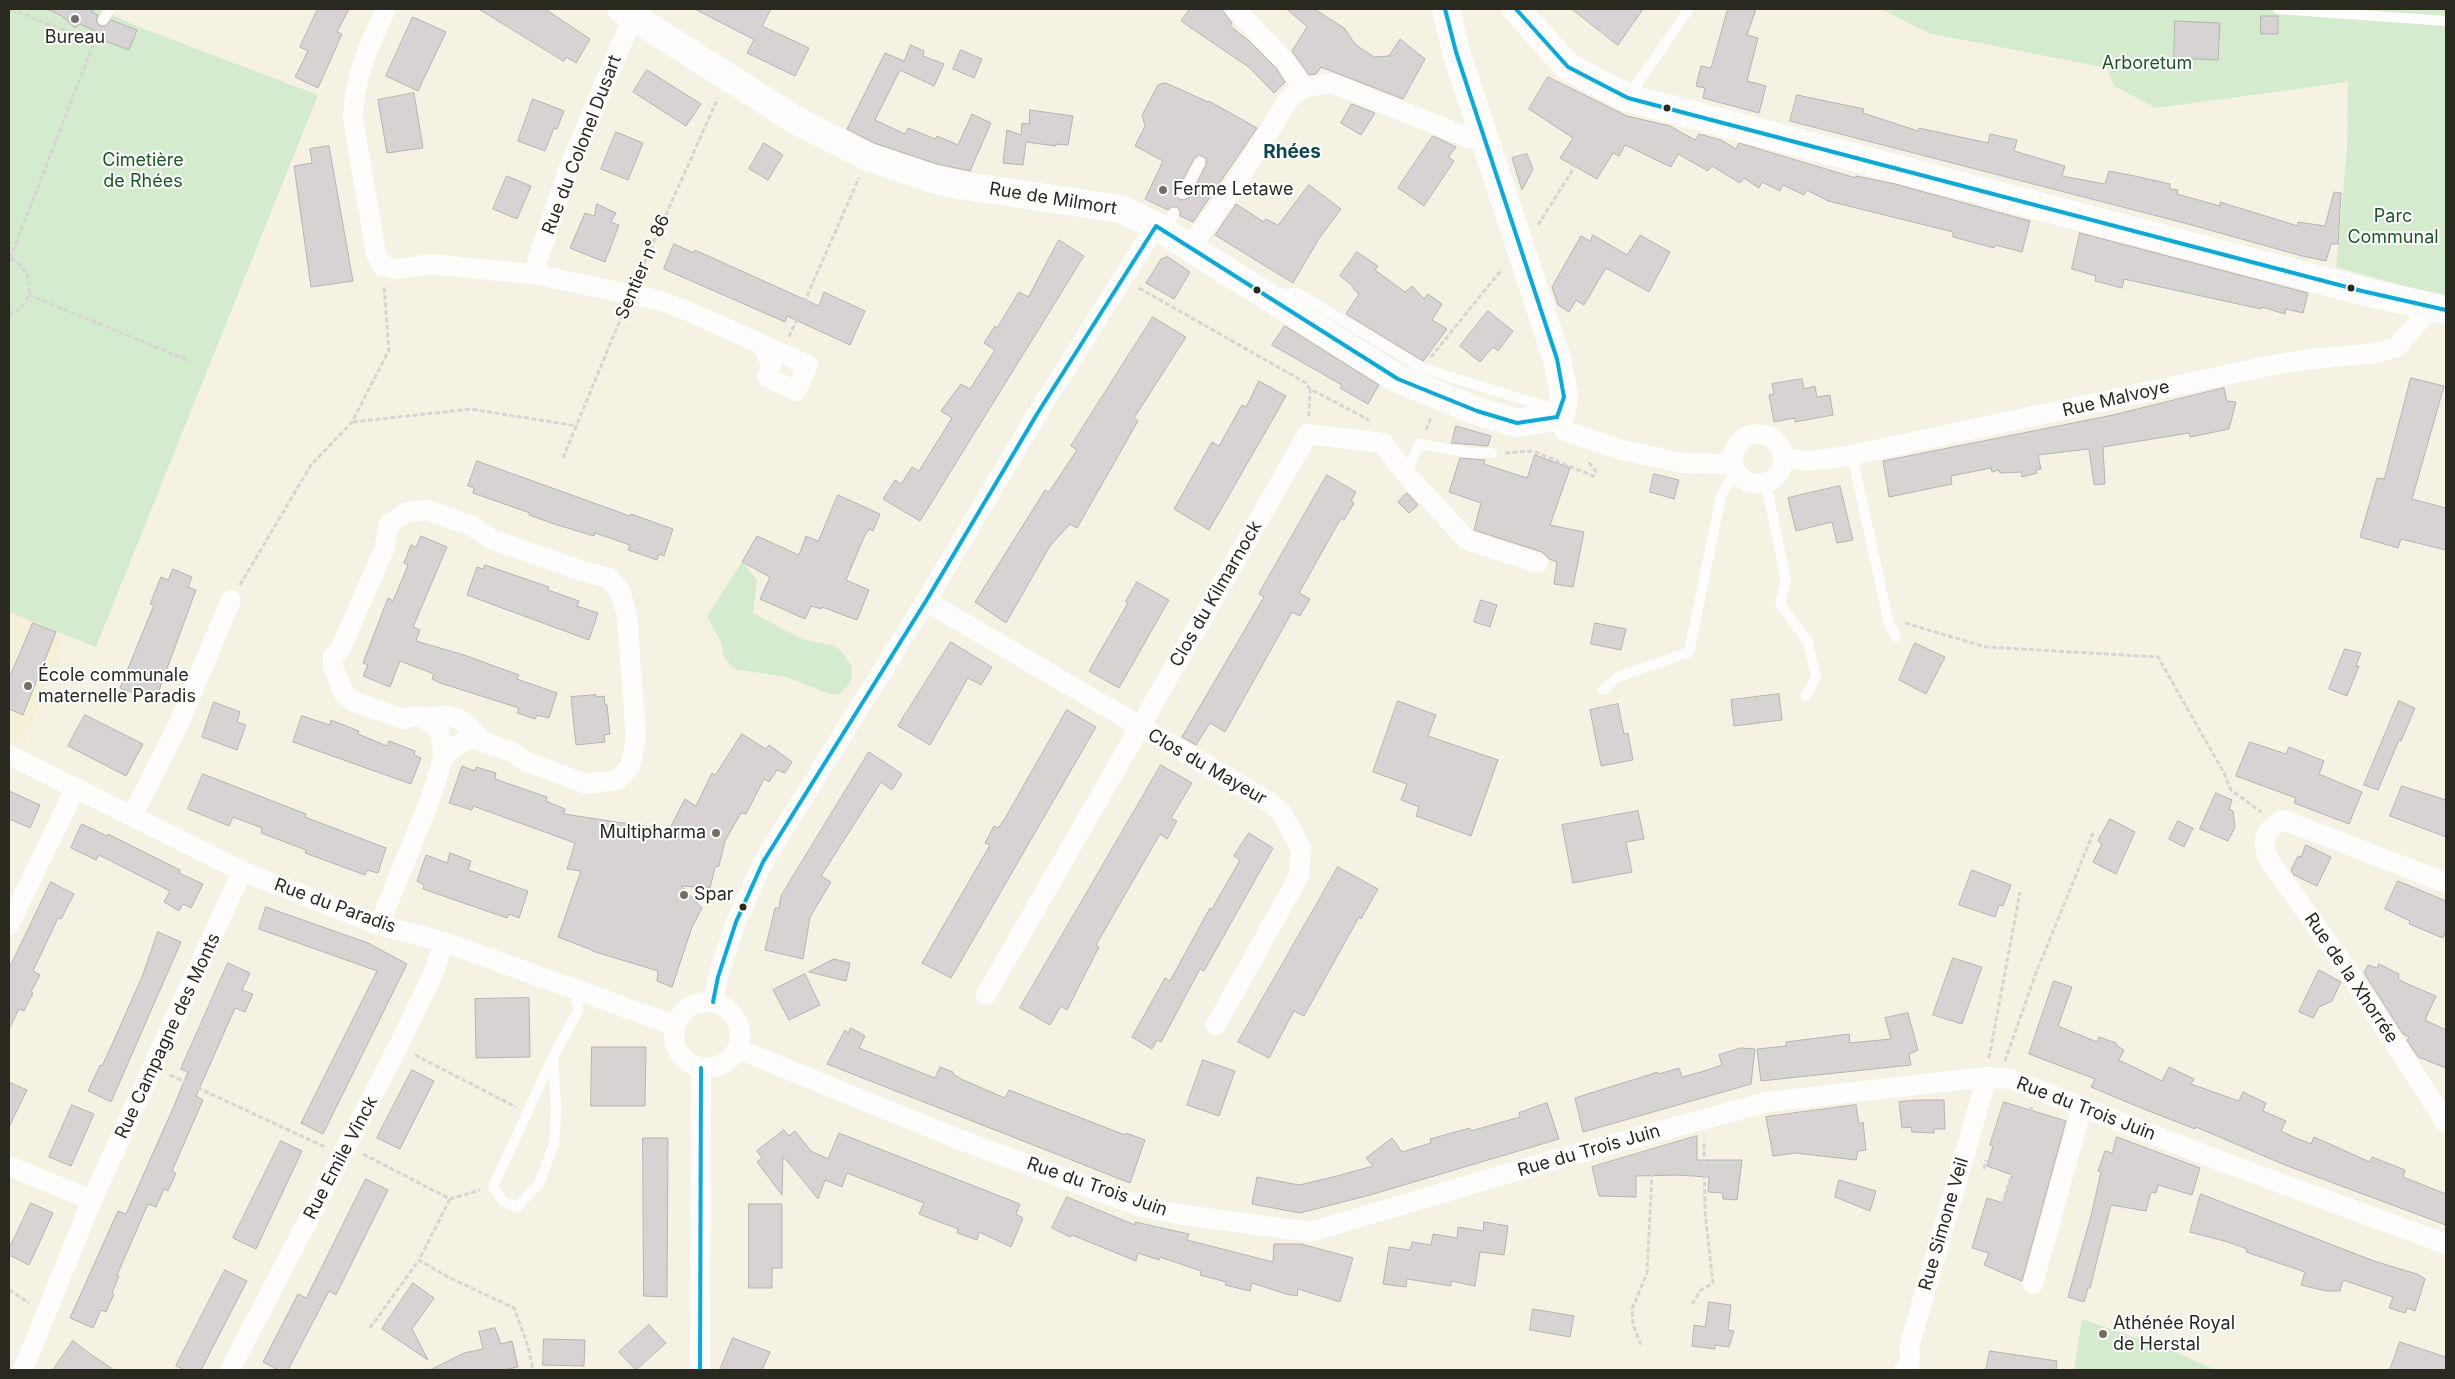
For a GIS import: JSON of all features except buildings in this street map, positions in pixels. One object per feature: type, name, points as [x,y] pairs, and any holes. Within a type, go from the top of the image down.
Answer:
[{"type":"street","points":[[386,9],[363,59],[353,96],[353,118],[376,254],[383,266],[398,269],[429,264],[533,274],[631,294],[669,304],[763,345],[782,354],[808,365],[796,391],[767,377],[771,366],[763,345]]},
{"type":"street","points":[[1235,9],[1285,61],[1303,88]]},
{"type":"street","points":[[1446,9],[1456,52],[1557,359],[1564,393],[1563,421],[1622,450],[1682,463],[1735,467]]},
{"type":"street","points":[[1516,9],[1568,67],[1624,96],[2362,291],[2439,308]]},
{"type":"street","name":"Rue de Milmort","points":[[627,12],[797,121],[868,157],[959,185],[1121,209],[1165,223],[1190,247],[1398,379],[1517,423],[1557,417],[1563,421]]},
{"type":"street","name":"Rue du Colonel Dusart","points":[[533,274],[569,168],[627,12]]},
{"type":"street","points":[[1190,247],[1230,192],[1290,98],[1303,88],[1331,83],[1470,138],[1486,139]]},
{"type":"street","points":[[713,1002],[718,977],[736,922],[763,862],[926,601],[1036,414],[1123,278],[1165,223]]},
{"type":"street","name":"Rue Malvoye","points":[[1783,457],[1796,461],[1812,462],[1852,455],[2273,365],[2377,353],[2397,348],[2439,308]]},
{"type":"street","points":[[1308,434],[1383,443],[1406,474],[1468,540],[1538,563]]},
{"type":"street","name":"Clos du Kilmarnock","points":[[986,995],[1308,434]]},
{"type":"street","points":[[1752,435],[1769,437],[1776,442],[1783,457],[1779,473],[1766,483],[1749,483],[1741,478],[1735,467],[1734,453],[1738,444],[1752,435]]},
{"type":"street","points":[[379,925],[451,750],[473,738],[481,740],[512,752],[527,762],[586,784],[617,780],[630,768],[636,738],[627,615],[620,591],[609,578],[582,571],[492,539],[472,526],[426,510],[407,512],[388,525],[385,547],[341,648],[334,657],[333,668],[343,692],[353,701],[403,720],[414,716],[424,718],[449,717],[464,721],[481,740]]},
{"type":"street","points":[[132,816],[178,725],[231,600]]},
{"type":"street","name":"Clos du Mayeur","points":[[926,601],[1269,802],[1282,813],[1301,849],[1299,876],[1216,1025]]},
{"type":"street","points":[[424,718],[439,731],[451,750]]},
{"type":"street","name":"Rue du Paradis","points":[[9,755],[242,871],[379,925],[444,942],[674,1025]]},
{"type":"street","points":[[9,924],[76,787]]},
{"type":"street","points":[[2270,828],[2284,820],[2446,884]]},
{"type":"street","name":"Rue de la Xhorrée","points":[[2270,828],[2265,852],[2271,863],[2347,969],[2446,1123]]},
{"type":"street","name":"Rue Campagne des Monts","points":[[24,1370],[92,1200],[242,871]]},
{"type":"street","name":"Rue Emile Vinck","points":[[230,1370],[398,1047],[434,972],[444,942]]},
{"type":"street","points":[[713,1002],[724,1006],[733,1014],[739,1025],[738,1049],[723,1065],[701,1068],[690,1065],[682,1058],[676,1048],[673,1037],[674,1025],[684,1010],[693,1004],[713,1002]]},
{"type":"street","name":"Rue du Trois Juin","points":[[738,1049],[958,1139],[1142,1207],[1177,1214],[1310,1232],[1704,1118],[1767,1102],[1994,1078],[2037,1090],[2231,1165],[2446,1244]]},
{"type":"street","points":[[700,1370],[701,1068]]},
{"type":"street","name":"Rue Simone Veil","points":[[1909,1369],[1913,1335],[1994,1078]]},
{"type":"street","points":[[2033,1284],[2082,1107]]},
{"type":"street","points":[[9,1166],[92,1200]]},
{"type":"lane","points":[[103,20],[109,9]]},
{"type":"lane","points":[[1624,96],[1689,9]]},
{"type":"lane","points":[[2278,9],[2446,21]]},
{"type":"lane","points":[[1183,194],[1200,162]]},
{"type":"lane","points":[[1265,295],[1298,293],[1422,368],[1563,421]]},
{"type":"lane","points":[[1406,474],[1420,444],[1471,453],[1492,453]]},
{"type":"lane","points":[[1852,455],[1889,624],[1896,637]]},
{"type":"lane","points":[[1602,690],[1618,677],[1689,652],[1721,496],[1735,467]]},
{"type":"lane","points":[[1766,483],[1786,581],[1780,604],[1808,642],[1816,677],[1806,696]]},
{"type":"lane","points":[[553,1057],[556,1110],[554,1144],[539,1184],[517,1207],[503,1202],[493,1187],[553,1057],[578,1011],[576,991]]},
{"type":"path","points":[[11,9],[94,42]]},
{"type":"path","points":[[9,315],[18,311],[29,295],[28,276],[24,268],[10,258],[103,20]]},
{"type":"path","name":"Sentier n° 86","points":[[563,458],[631,294],[728,78]]},
{"type":"path","points":[[1422,368],[1521,249],[1624,96]]},
{"type":"path","points":[[782,354],[868,157]]},
{"type":"path","points":[[231,600],[311,465],[352,422],[389,350],[383,266]]},
{"type":"path","points":[[1123,278],[1306,383],[1310,389],[1372,421]]},
{"type":"path","points":[[29,295],[190,361]]},
{"type":"path","points":[[1308,434],[1310,389]]},
{"type":"path","points":[[1420,444],[1441,396]]},
{"type":"path","points":[[352,422],[471,409],[577,426]]},
{"type":"path","points":[[1503,453],[1533,451],[1593,476],[1596,472],[1583,456]]},
{"type":"path","points":[[1903,614],[1905,623],[1986,648],[2158,657],[2224,773],[2231,790],[2256,807],[2270,828]]},
{"type":"path","points":[[1994,1078],[2009,1047],[2036,974],[2094,831]]},
{"type":"path","points":[[1994,1078],[1990,1046],[2020,892]]},
{"type":"path","points":[[398,1047],[528,1113]]},
{"type":"path","points":[[153,1068],[344,1150],[450,1199],[493,1187]]},
{"type":"path","points":[[1988,1247],[2037,1090]]},
{"type":"path","points":[[1692,1304],[1701,1290],[1713,1283],[1705,1212],[1704,1118]]},
{"type":"path","points":[[1641,1345],[1634,1325],[1632,1309],[1647,1273],[1653,1151],[1650,1134]]},
{"type":"path","points":[[370,1328],[420,1260],[450,1199]]},
{"type":"path","points":[[420,1260],[448,1276],[514,1308],[528,1346],[533,1370]]},
{"type":"shaded area","name":"École communale maternelle Paradis","points":[[9,589],[74,616],[24,743],[9,736]]},
{"type":"green space","name":"Cimetière de Rhées","points":[[9,9],[99,9],[139,27],[318,95],[96,647],[9,612]]},
{"type":"green space","name":"Parc Communal","points":[[1881,9],[2446,9],[2446,298],[2336,267],[2347,149],[2348,82],[2156,108],[2114,86],[2107,68],[1928,33]]},
{"type":"green space","points":[[742,562],[757,580],[753,613],[806,640],[834,646],[841,651],[851,665],[852,676],[850,683],[840,694],[829,694],[787,677],[734,669],[723,656],[722,644],[707,616]]},
{"type":"green space","name":"Athénée Royal de Herstal","points":[[2082,1319],[2171,1350],[2216,1370],[2074,1370]]},
{"type":"transit line","points":[[1156,226],[1398,379],[1477,411],[1517,423],[1557,417],[1564,397],[1557,359],[1456,52],[1445,9]]},
{"type":"transit line","points":[[1516,9],[1568,67],[1628,98],[2362,291],[2446,310]]},
{"type":"transit line","points":[[713,1002],[718,977],[736,922],[763,862],[926,601],[1037,414],[1156,226]]},
{"type":"transit line","points":[[700,1370],[701,1068]]},
{"type":"place","name":"Bureau","points":[[75,19]]},
{"type":"place","name":"Ferme Letawe","points":[[1163,190]]},
{"type":"place","name":"École communale maternelle Paradis","points":[[28,686]]},
{"type":"place","name":"Multipharma","points":[[716,833]]},
{"type":"place","name":"Spar","points":[[684,895]]},
{"type":"place","name":"Athénée Royal de Herstal","points":[[2103,1334]]},
{"type":"district","name":"Rhées","points":[[1292,152]]},
{"type":"park label","name":"Arboretum","points":[[2147,64]]}]
